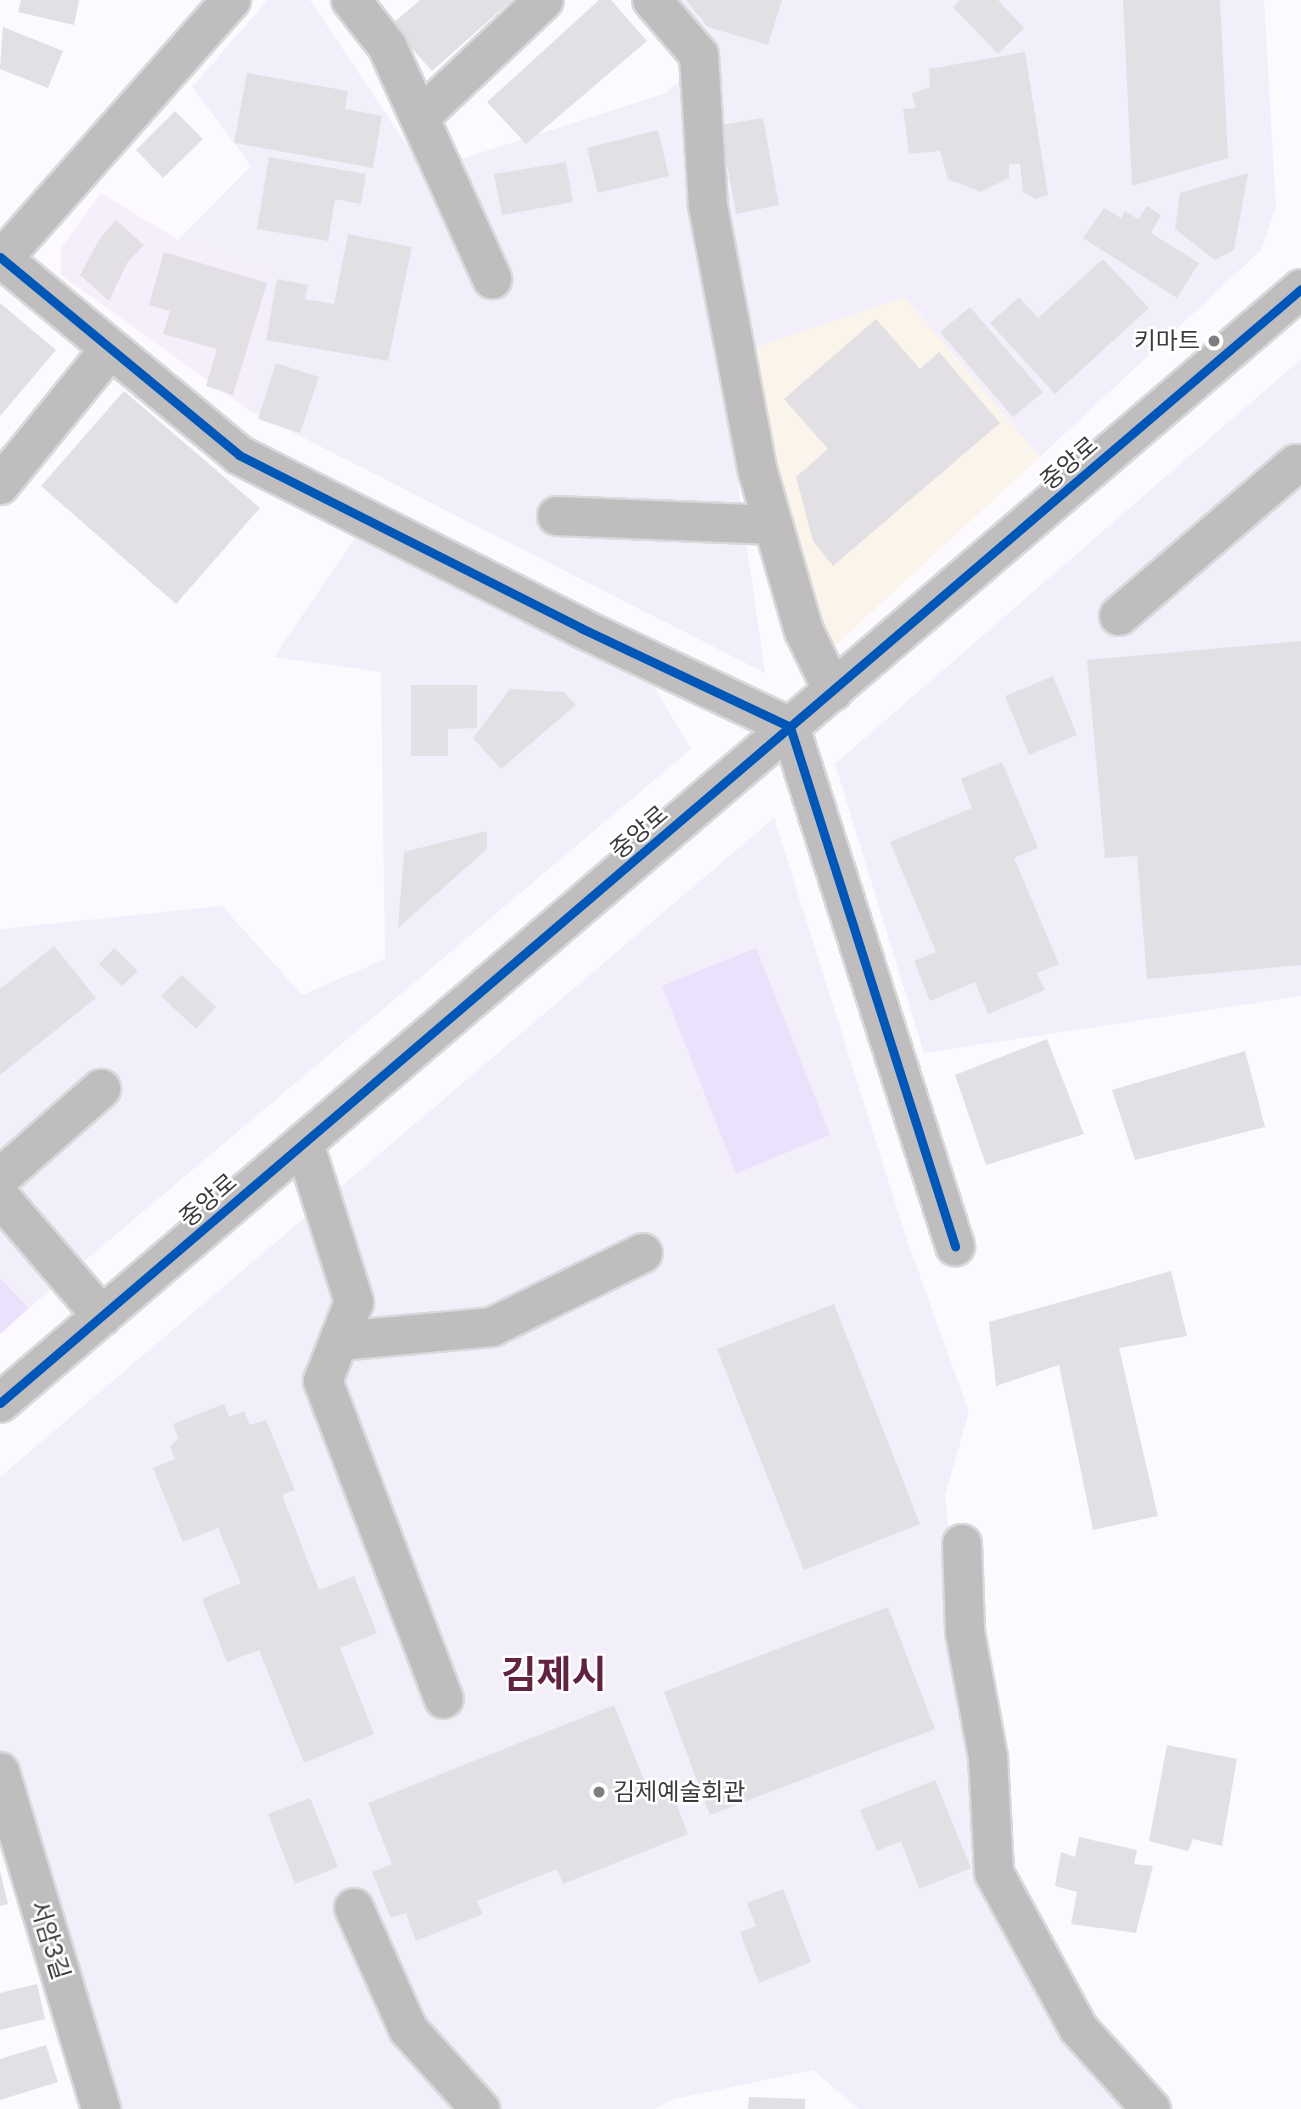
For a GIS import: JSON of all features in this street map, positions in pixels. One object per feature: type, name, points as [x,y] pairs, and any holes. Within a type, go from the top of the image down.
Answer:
[{"type":"street","points":[[231,0],[1,258],[239,455],[790,727],[955,1246]]},
{"type":"street","points":[[351,0],[387,46],[492,279]]},
{"type":"street","points":[[420,117],[544,0]]},
{"type":"street","points":[[652,0],[699,55],[708,206],[758,472],[804,631],[833,691]]},
{"type":"street","name":"중앙로","points":[[0,1403],[1301,289]]},
{"type":"street","points":[[0,485],[110,349]]},
{"type":"street","points":[[1119,616],[1296,464],[1301,466]]},
{"type":"street","points":[[557,516],[773,525]]},
{"type":"street","points":[[0,1178],[101,1089]]},
{"type":"street","points":[[304,1143],[354,1302],[323,1381],[444,1699]]},
{"type":"street","points":[[0,1197],[102,1315]]},
{"type":"street","points":[[339,1341],[492,1327],[643,1253]]},
{"type":"street","points":[[962,1544],[965,1632],[988,1757],[994,1873],[1078,2028],[1151,2109]]},
{"type":"street","name":"서암3길","points":[[0,1772],[101,2109]]},
{"type":"street","points":[[354,1908],[408,2029],[480,2109]]},
{"type":"shaded area","points":[[268,0],[310,0],[424,171],[666,93],[714,50],[672,0],[1264,0],[1276,207],[1261,250],[1040,457],[905,298],[720,359],[765,673],[247,409],[267,271],[178,240],[251,166],[192,87]]},
{"type":"shaded area","points":[[101,193],[178,240],[267,271],[247,409],[61,275],[61,248]]},
{"type":"shaded area","points":[[905,298],[1040,457],[826,654],[751,349]]},
{"type":"shaded area","points":[[1301,359],[1301,996],[924,1053],[835,764]]},
{"type":"shaded area","points":[[355,538],[652,683],[691,749],[29,1308],[0,1278],[0,929],[222,906],[302,995],[385,959],[381,672],[274,657]]},
{"type":"shaded area","points":[[774,818],[907,1240],[969,1412],[945,1496],[986,1886],[1143,2109],[859,2109],[813,2070],[674,2099],[655,2109],[119,2109],[0,1755],[0,1477]]},
{"type":"shaded area","points":[[756,948],[830,1135],[736,1173],[662,986]]},
{"type":"shaded area","points":[[0,1278],[29,1308],[0,1334]]},
{"type":"building","points":[[21,0],[79,0],[74,25],[18,12]]},
{"type":"building","points":[[420,0],[512,0],[432,71],[391,25]]},
{"type":"building","points":[[599,0],[611,0],[647,41],[526,144],[487,102]]},
{"type":"building","points":[[686,0],[782,0],[768,45],[708,27]]},
{"type":"building","points":[[960,0],[998,0],[1024,28],[998,54],[953,7]]},
{"type":"building","points":[[1123,0],[1220,0],[1228,158],[1132,186]]},
{"type":"building","points":[[3,27],[63,51],[48,88],[0,69]]},
{"type":"building","points":[[1025,52],[1048,195],[1035,199],[1023,192],[1020,164],[1009,164],[1009,178],[981,192],[948,179],[940,151],[909,154],[903,109],[916,108],[912,94],[930,87],[929,69]]},
{"type":"building","points":[[247,73],[348,91],[345,109],[382,116],[373,168],[234,143]]},
{"type":"building","points":[[175,111],[203,139],[163,178],[136,150]]},
{"type":"building","points":[[763,118],[779,205],[736,214],[720,125]]},
{"type":"building","points":[[658,130],[669,176],[598,193],[587,148]]},
{"type":"building","points":[[269,157],[366,174],[361,204],[335,199],[328,241],[257,229]]},
{"type":"building","points":[[566,162],[573,202],[502,215],[494,174]]},
{"type":"building","points":[[1248,173],[1234,250],[1215,260],[1175,229],[1180,193]]},
{"type":"building","points":[[1147,206],[1161,215],[1151,233],[1199,263],[1177,298],[1083,238],[1104,208],[1121,218],[1125,211],[1138,219]]},
{"type":"building","points":[[116,220],[144,245],[127,263],[109,301],[80,275],[100,238]]},
{"type":"building","points":[[348,234],[412,247],[388,361],[266,340],[277,279],[308,285],[305,299],[334,304]]},
{"type":"building","points":[[164,252],[267,283],[233,395],[206,386],[217,349],[163,334],[170,311],[149,305]]},
{"type":"building","points":[[1103,259],[1149,308],[1055,394],[990,323],[1019,297],[1038,318]]},
{"type":"building","points":[[0,303],[56,350],[0,416]]},
{"type":"building","points":[[970,307],[1043,392],[1013,417],[940,332]]},
{"type":"building","points":[[876,319],[920,369],[939,352],[1000,423],[833,566],[813,541],[796,477],[828,449],[784,399]]},
{"type":"building","points":[[276,363],[319,377],[300,433],[258,419]]},
{"type":"building","points":[[124,391],[260,508],[176,604],[41,486]]},
{"type":"building","points":[[1301,641],[1301,965],[1147,979],[1137,856],[1105,858],[1087,660]]},
{"type":"building","points":[[1053,676],[1077,735],[1029,755],[1005,696]]},
{"type":"building","points":[[411,685],[477,685],[477,728],[448,729],[448,756],[411,756]]},
{"type":"building","points":[[510,689],[564,692],[576,705],[501,769],[473,738]]},
{"type":"building","points":[[1002,762],[1038,848],[1014,858],[1059,964],[1037,973],[1045,990],[988,1014],[975,982],[930,1001],[914,961],[936,952],[890,842],[972,808],[961,779]]},
{"type":"building","points":[[487,831],[487,849],[398,928],[404,852]]},
{"type":"building","points":[[54,946],[96,998],[0,1075],[0,989]]},
{"type":"building","points":[[114,948],[138,971],[122,986],[99,964]]},
{"type":"building","points":[[182,975],[216,1007],[196,1029],[161,996]]},
{"type":"building","points":[[1047,1039],[1084,1134],[986,1165],[955,1075]]},
{"type":"building","points":[[1245,1051],[1265,1127],[1135,1160],[1112,1090]]},
{"type":"building","points":[[1171,1271],[1187,1336],[1119,1348],[1158,1516],[1093,1530],[1059,1365],[996,1386],[989,1322]]},
{"type":"building","points":[[834,1304],[920,1524],[804,1570],[717,1349]]},
{"type":"building","points":[[224,1404],[229,1417],[244,1411],[250,1425],[266,1420],[295,1490],[282,1495],[319,1590],[354,1576],[377,1633],[340,1648],[374,1734],[304,1763],[259,1650],[227,1662],[202,1599],[241,1583],[218,1528],[183,1542],[153,1468],[175,1459],[170,1447],[178,1438],[173,1424]]},
{"type":"building","points":[[888,1607],[935,1729],[710,1815],[664,1692]]},
{"type":"building","points":[[614,1705],[650,1795],[670,1787],[688,1834],[563,1884],[557,1869],[477,1901],[483,1914],[416,1941],[406,1913],[391,1918],[372,1872],[392,1864],[368,1803]]},
{"type":"building","points":[[1167,1745],[1237,1759],[1222,1846],[1193,1839],[1188,1851],[1149,1841]]},
{"type":"building","points":[[935,1780],[971,1868],[919,1889],[901,1841],[877,1851],[860,1810]]},
{"type":"building","points":[[310,1798],[338,1867],[295,1884],[268,1814]]},
{"type":"building","points":[[1079,1837],[1137,1850],[1134,1864],[1153,1866],[1136,1933],[1071,1924],[1077,1892],[1055,1886],[1061,1852],[1075,1857]]},
{"type":"building","points":[[0,1871],[8,1904],[0,1906]]},
{"type":"building","points":[[783,1889],[811,1962],[759,1983],[740,1932],[756,1926],[747,1903]]},
{"type":"building","points":[[37,1984],[45,2019],[0,2030],[0,1993]]},
{"type":"building","points":[[46,2045],[58,2082],[0,2100],[0,2059]]},
{"type":"building","points":[[749,2097],[805,2099],[805,2109],[748,2109]]},
{"type":"cycle path","points":[[0,257],[239,455],[581,628],[790,727],[955,1246]]},
{"type":"cycle path","points":[[0,1403],[1301,289]]},
{"type":"place","name":"키마트","points":[[1214,341]]},
{"type":"place","name":"김제예술회관","points":[[599,1792]]},
{"type":"district","name":"김제시","points":[[554,1675]]}]
